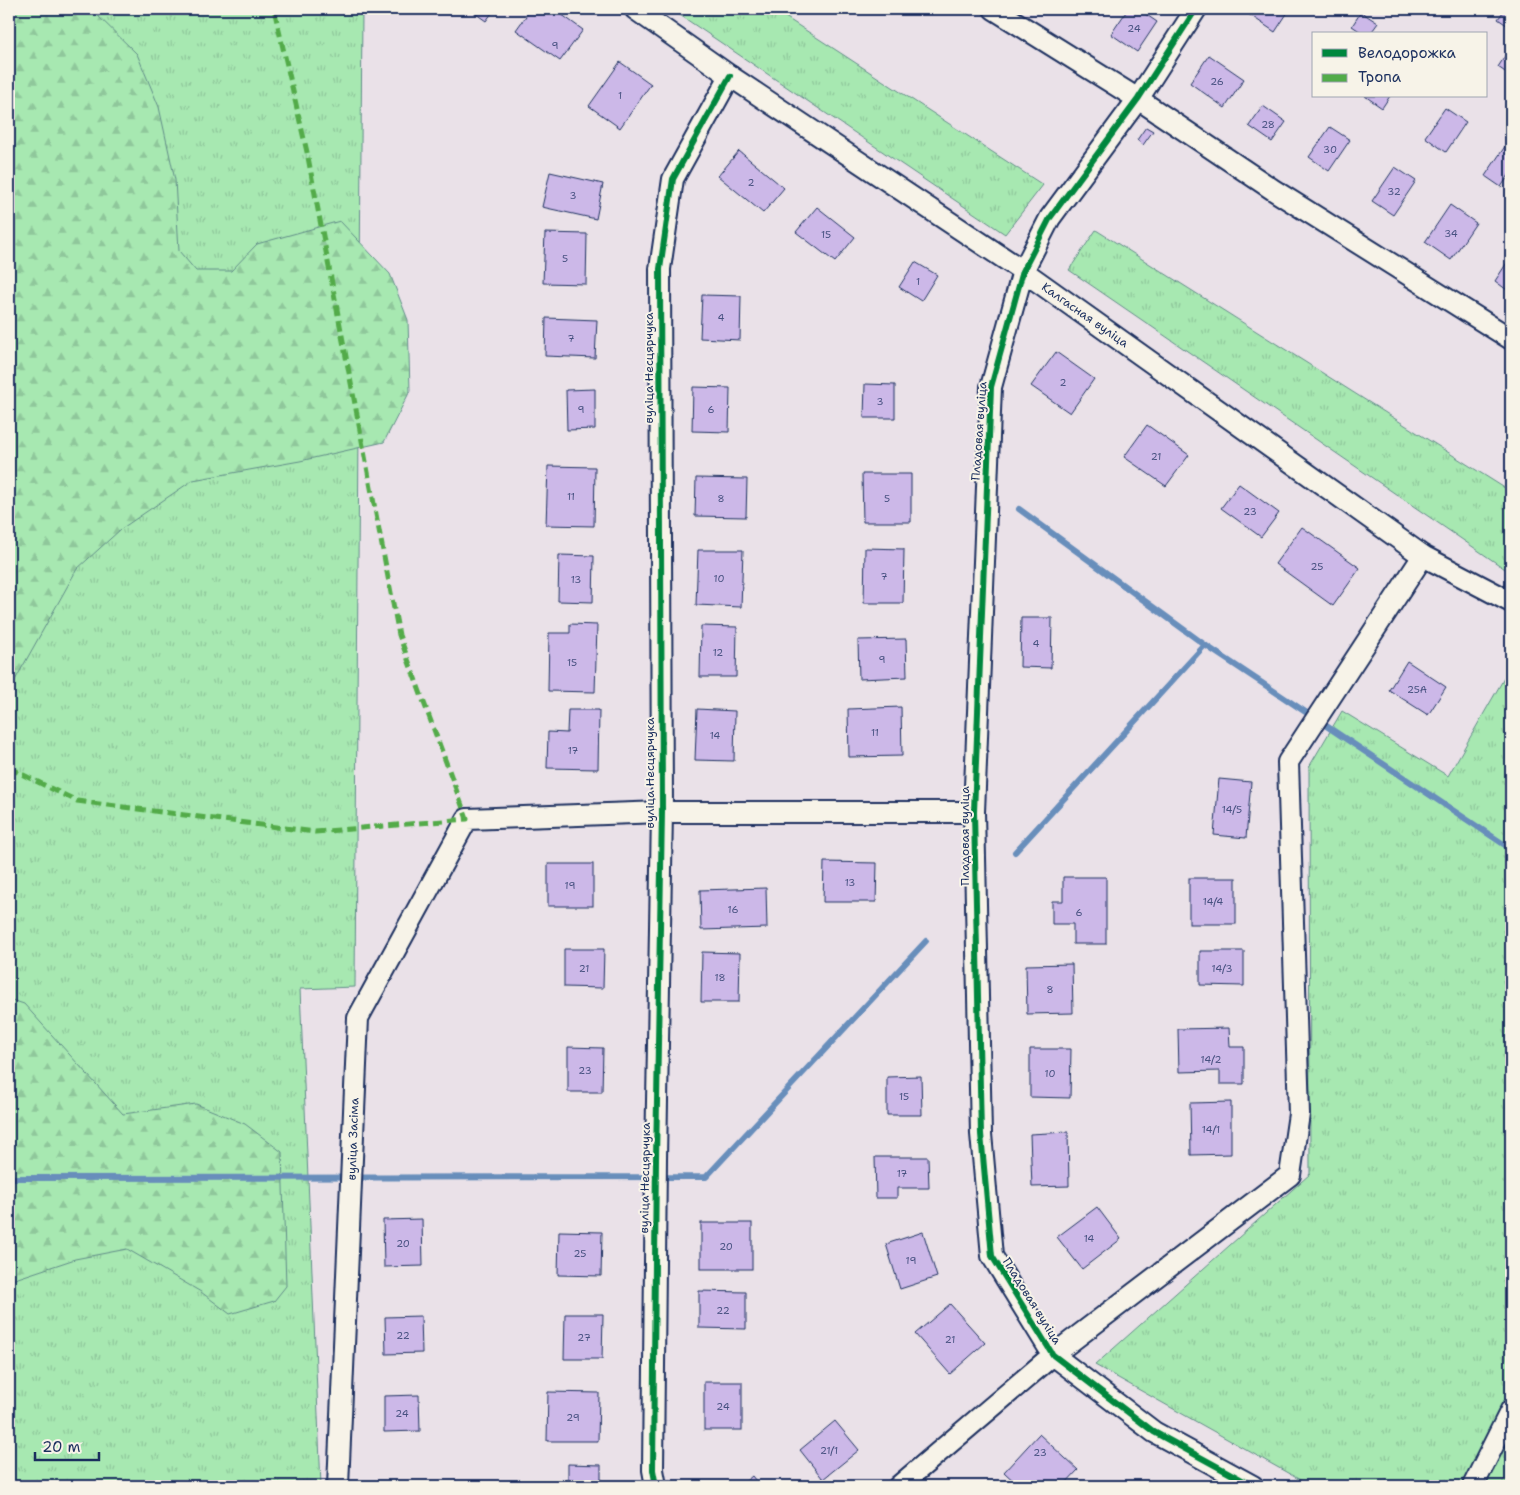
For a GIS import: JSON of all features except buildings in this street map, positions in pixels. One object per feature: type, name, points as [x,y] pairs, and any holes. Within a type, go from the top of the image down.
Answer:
[{"type":"street","name":"Калгасная вуліца","points":[[635,9],[730,76],[1022,271],[1423,556],[1511,602]]},
{"type":"street","points":[[994,9],[1138,100],[1276,191],[1511,339]]},
{"type":"street","name":"Пладовая вуліца","points":[[1196,9],[1138,100],[1050,218],[1022,271],[990,387],[974,812],[982,1134],[992,1256],[1053,1355],[1154,1432],[1253,1486]]},
{"type":"street","name":"вуліца Несцярчука","points":[[656,1486],[653,1470],[662,812],[660,269],[673,179],[730,76]]},
{"type":"street","points":[[899,1486],[1053,1355],[1290,1174],[1299,1114],[1288,762],[1423,556]]},
{"type":"street","points":[[662,812],[974,812]]},
{"type":"street","name":"вуліца Засіма","points":[[338,1486],[358,1018],[467,819],[662,812]]},
{"type":"street","points":[[1473,1486],[1511,1410]]},
{"type":"green space","points":[[9,9],[362,9],[355,987],[300,989],[321,1486],[9,1486]]},
{"type":"green space","points":[[9,9],[91,9],[137,54],[159,107],[175,180],[179,251],[196,271],[231,271],[257,244],[340,221],[390,274],[408,320],[410,391],[384,442],[300,461],[193,480],[121,529],[77,569],[9,691]]},
{"type":"green space","points":[[671,9],[773,9],[1043,185],[1005,234]]},
{"type":"green space","points":[[1096,230],[1511,492],[1511,573],[1069,270]]},
{"type":"green space","points":[[1511,666],[1511,1486],[1311,1486],[1095,1365],[1310,1174],[1309,767],[1342,711],[1448,776]]},
{"type":"green space","points":[[9,999],[24,1004],[123,1114],[196,1104],[245,1124],[282,1152],[286,1286],[274,1301],[230,1314],[201,1292],[127,1249],[75,1259],[9,1281]]},
{"type":"waterway","points":[[1019,509],[1205,645],[1511,849]]},
{"type":"waterway","points":[[1015,852],[1205,645]]},
{"type":"waterway","points":[[9,1178],[706,1177],[926,941]]},
{"type":"marked path","points":[[9,768],[77,801],[315,832],[467,819],[399,635],[307,152],[274,9]]},
{"type":"cycle path","points":[[1196,9],[1138,99],[1050,218],[1023,271],[991,387],[974,812],[981,1134],[992,1256],[1053,1355],[1154,1432],[1253,1486]]},
{"type":"cycle path","points":[[656,1486],[653,1470],[662,812],[660,269],[673,179],[730,76]]}]
